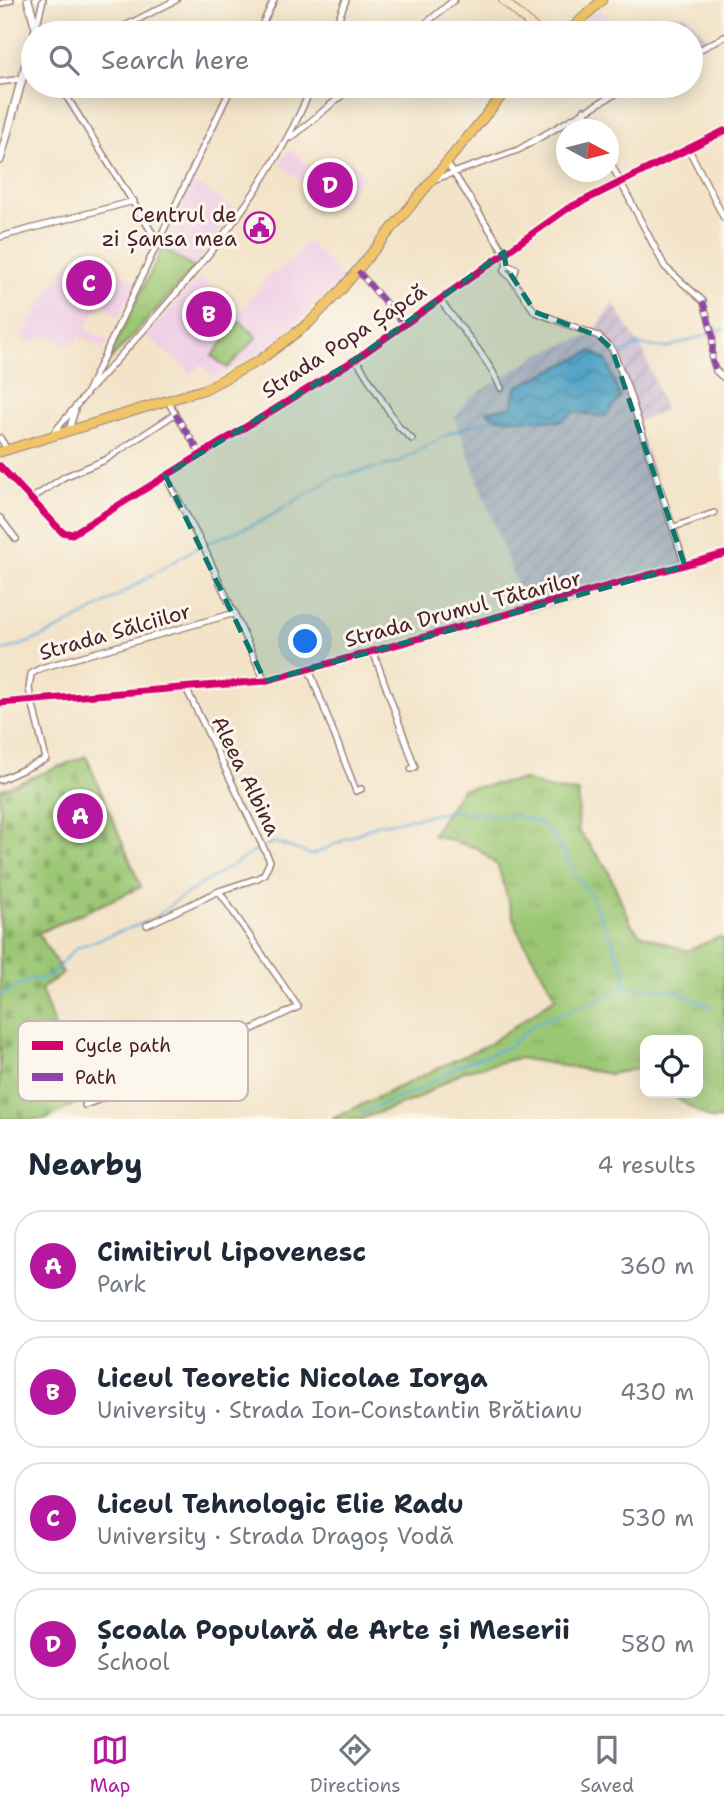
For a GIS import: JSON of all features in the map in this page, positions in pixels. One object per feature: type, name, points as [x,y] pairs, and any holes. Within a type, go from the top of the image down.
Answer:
[{"type":"main road","points":[[503,0],[527,21]]},
{"type":"main road","points":[[578,21],[596,2]]},
{"type":"main road","points":[[4,451],[205,389],[260,360],[309,323],[358,271],[500,98]]},
{"type":"street","points":[[0,4],[11,0]]},
{"type":"street","points":[[28,0],[33,21]]},
{"type":"street","points":[[38,21],[43,0]]},
{"type":"street","points":[[135,21],[176,0]]},
{"type":"street","points":[[264,21],[274,0]]},
{"type":"street","points":[[338,21],[346,0]]},
{"type":"street","points":[[429,21],[454,0]]},
{"type":"street","points":[[703,48],[724,37]]},
{"type":"street","points":[[0,160],[21,76]]},
{"type":"street","points":[[0,82],[20,79]]},
{"type":"street","points":[[68,98],[158,242]]},
{"type":"street","points":[[86,394],[226,98]]},
{"type":"street","points":[[51,436],[195,273],[289,140],[307,98]]},
{"type":"street","points":[[289,140],[339,98]]},
{"type":"street","points":[[433,181],[518,150],[606,98]]},
{"type":"street","points":[[302,109],[313,121]]},
{"type":"street","points":[[584,110],[588,119]]},
{"type":"street","name":"Strada Popa Șapcă","points":[[1,470],[62,533],[72,534],[356,359],[567,209],[724,131]]},
{"type":"street","points":[[688,148],[724,218]]},
{"type":"street","points":[[447,163],[504,252],[508,265],[516,269],[512,279],[535,312],[598,336],[612,349],[685,566]]},
{"type":"street","points":[[619,177],[665,267],[703,301],[713,336],[712,360],[716,371],[724,378]]},
{"type":"street","points":[[0,237],[134,201]]},
{"type":"street","points":[[358,271],[404,324]]},
{"type":"street","points":[[440,300],[474,347],[486,357],[501,387]]},
{"type":"street","points":[[356,359],[399,427],[412,439]]},
{"type":"street","points":[[168,401],[200,453]]},
{"type":"street","points":[[69,430],[76,407]]},
{"type":"street","points":[[31,499],[64,477],[105,460],[175,414]]},
{"type":"street","points":[[0,439],[4,451]]},
{"type":"street","points":[[165,475],[205,550],[265,681]]},
{"type":"street","points":[[674,527],[714,513]]},
{"type":"street","points":[[0,518],[16,539]]},
{"type":"street","name":"Strada Drumul Tătarilor","points":[[0,703],[187,690],[265,681],[724,554]]},
{"type":"street","name":"Strada Sălciilor","points":[[32,701],[29,678],[41,668],[235,613]]},
{"type":"street","points":[[373,651],[415,767],[411,769]]},
{"type":"street","points":[[309,669],[356,791],[361,789]]},
{"type":"street","name":"Aleea Albina","points":[[147,925],[219,891],[264,874],[270,861],[187,690]]},
{"type":"street","points":[[0,780],[46,759],[32,701]]},
{"type":"street","points":[[219,891],[298,1007],[248,1031]]},
{"type":"street","points":[[85,1105],[95,1101]]},
{"type":"highlighted area","points":[[504,252],[506,267],[535,312],[598,336],[612,349],[685,566],[265,681],[165,475],[356,359]]},
{"type":"shaded area","points":[[600,8],[612,21],[586,21]]},
{"type":"shaded area","points":[[686,15],[692,21],[658,21],[663,16]]},
{"type":"shaded area","points":[[290,149],[326,179],[344,157],[365,174],[335,210],[280,164]]},
{"type":"shaded area","points":[[193,182],[235,209],[194,268],[163,248]]},
{"type":"shaded area","points":[[308,241],[344,278],[276,344],[215,378],[201,364],[191,374],[147,336],[200,277],[240,312],[272,271],[277,273]]},
{"type":"shaded area","points":[[90,247],[110,258],[106,265],[136,281],[118,318],[102,301],[85,329],[108,340],[104,349],[80,336],[75,343],[66,345],[45,336],[30,343],[16,329],[25,331],[67,263]]},
{"type":"shaded area","points":[[613,303],[644,353],[665,410],[637,422],[685,566],[527,613],[455,418],[468,399],[542,353],[593,334]]},
{"type":"green space","points":[[163,248],[194,268],[103,368]]},
{"type":"green space","points":[[240,321],[257,337],[227,368],[212,356]]},
{"type":"green space","points":[[86,756],[141,887],[38,933],[63,973],[41,989],[53,1021],[18,1021],[18,1101],[79,1101],[47,1119],[0,1119],[0,790]]},
{"type":"green space","points":[[524,780],[553,790],[579,792],[578,830],[607,868],[631,924],[640,934],[687,951],[719,937],[724,940],[724,1119],[710,1119],[676,1098],[703,1098],[703,1035],[640,1035],[640,1071],[636,1069],[610,1074],[519,1058],[464,1071],[416,1099],[361,1119],[332,1119],[489,1044],[556,997],[517,930],[498,866],[477,848],[432,835],[462,789]]},
{"type":"water","points":[[592,351],[607,361],[620,397],[605,417],[575,412],[561,421],[494,418],[487,411],[513,406],[516,387]]},
{"type":"waterway","points":[[617,355],[639,345],[666,348],[724,329]]},
{"type":"waterway","points":[[205,544],[262,521],[335,477],[397,463],[450,433],[494,418]]},
{"type":"waterway","points":[[0,651],[75,621],[200,546]]},
{"type":"waterway","points":[[266,846],[275,842],[312,855],[376,825],[453,811],[517,816],[542,824],[560,845],[571,868],[592,897],[626,972],[625,985],[674,991],[712,1007]]},
{"type":"waterway","points":[[0,995],[29,980],[47,978],[76,948],[154,919],[178,899],[260,848]]},
{"type":"waterway","points":[[361,1113],[423,1088],[458,1066],[509,1047],[535,1023],[595,1002],[625,985]]},
{"type":"marked path","points":[[358,271],[404,324]]},
{"type":"marked path","points":[[703,301],[713,336],[712,360],[716,371]]},
{"type":"marked path","points":[[175,414],[200,453]]},
{"type":"cycle path","points":[[0,466],[62,532],[72,534],[356,359],[567,209],[724,131]]},
{"type":"cycle path","points":[[0,703],[265,681],[724,554]]},
{"type":"place","name":"Școala Populară de Arte și Meserii","points":[[330,185]]},
{"type":"place","name":"Centrul de zi Șansa mea","points":[[260,227]]},
{"type":"place","name":"Liceul Tehnologic Elie Radu","points":[[89,283]]},
{"type":"place","name":"Liceul Teoretic Nicolae Iorga","points":[[209,314]]},
{"type":"place","name":"Cimitirul Lipovenesc","points":[[80,816]]}]
